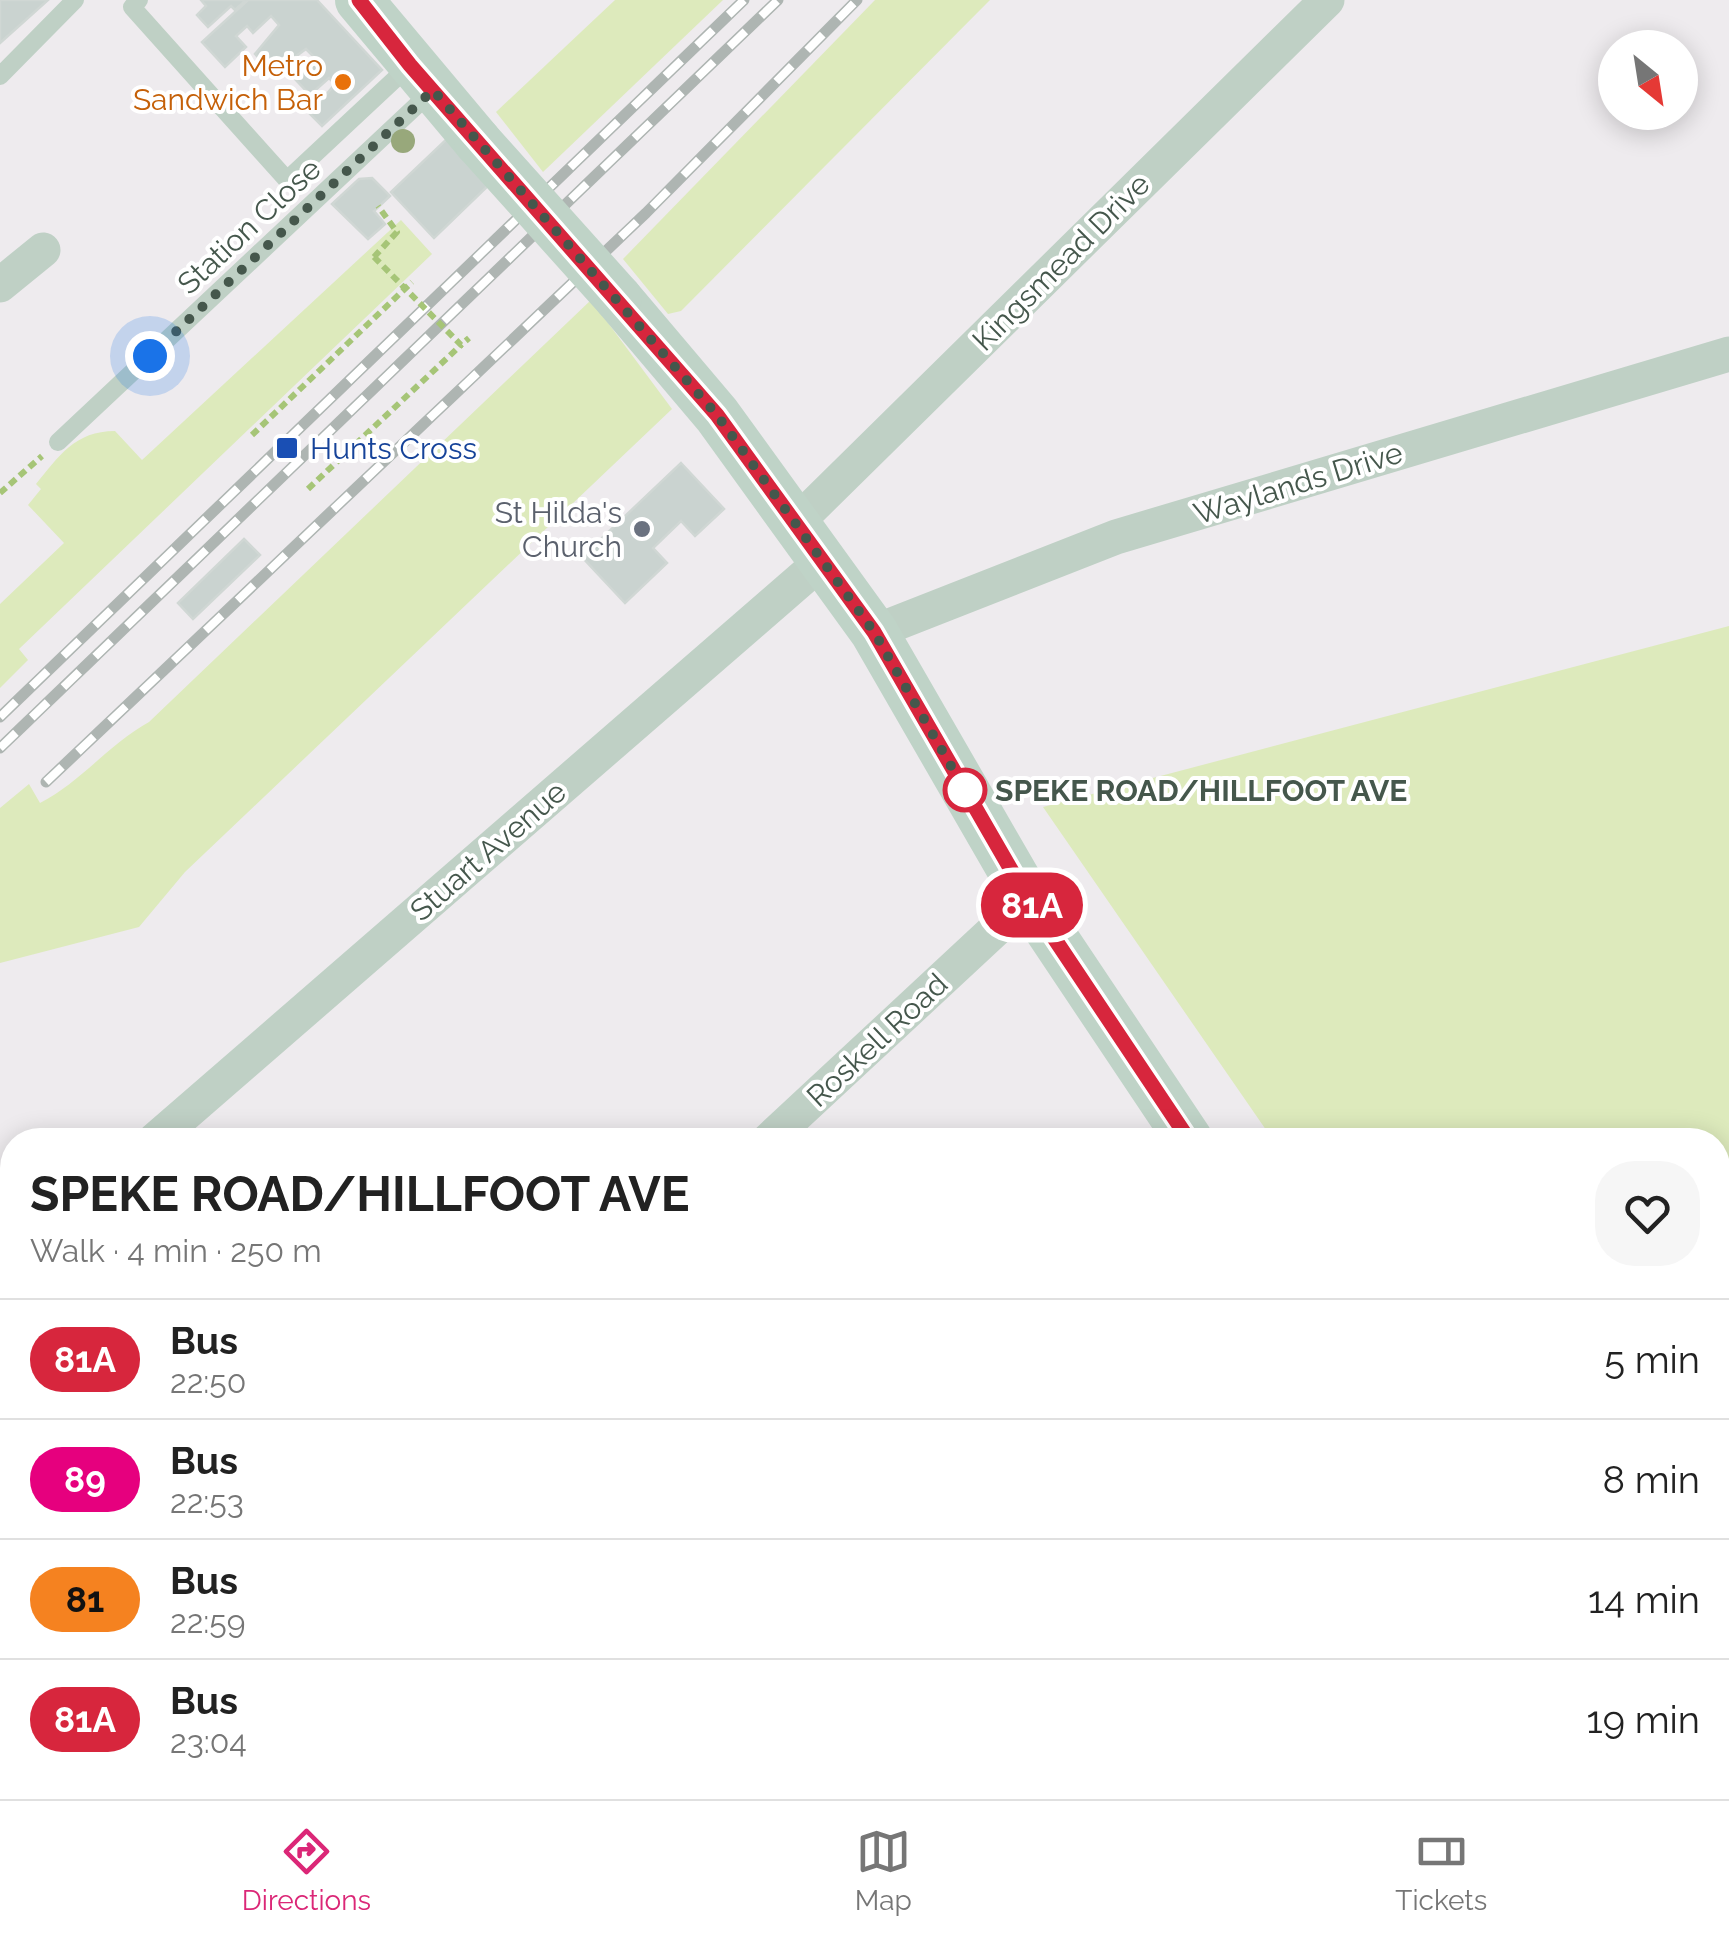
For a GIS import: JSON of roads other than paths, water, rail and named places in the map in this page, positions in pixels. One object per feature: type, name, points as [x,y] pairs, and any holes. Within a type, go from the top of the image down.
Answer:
[{"type":"street","points":[[359,0],[422,78],[717,415],[874,632],[1028,899],[1181,1128]]},
{"type":"street","name":"Kingsmead Drive","points":[[808,543],[1327,0]]},
{"type":"street","points":[[0,286],[43,250]]},
{"type":"street","name":"Waylands Drive","points":[[874,632],[1116,538],[1729,354]]},
{"type":"street","name":"Stuart Avenue","points":[[168,1128],[808,543]]},
{"type":"street","name":"Roskell Road","points":[[782,1128],[1028,899]]},
{"type":"lane","points":[[0,76],[75,0]]},
{"type":"lane","points":[[140,0],[132,7],[288,180],[422,78]]},
{"type":"lane","name":"Station Close","points":[[58,442],[422,78]]},
{"type":"railway","points":[[0,717],[744,0]]},
{"type":"railway","points":[[0,748],[778,0]]},
{"type":"railway","points":[[46,782],[646,213],[857,0]]},
{"type":"place","name":"Metro Sandwich Bar","points":[[343,82]]},
{"type":"place","name":"Hunts Cross","points":[[287,448]]},
{"type":"place","name":"St Hilda's Church","points":[[642,529]]},
{"type":"place","name":"SPEKE ROAD/HILLFOOT AVE","points":[[965,790]]}]
